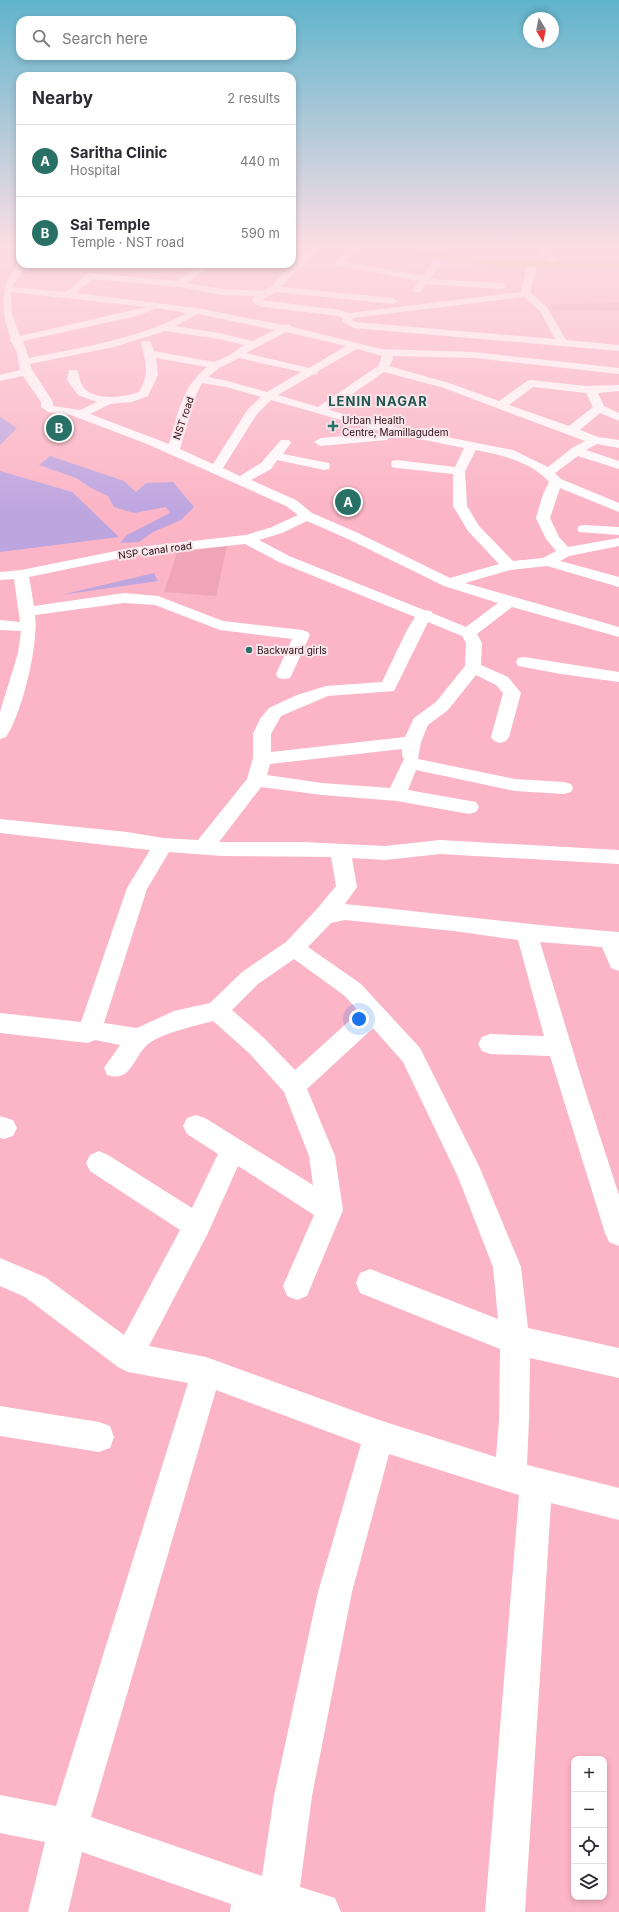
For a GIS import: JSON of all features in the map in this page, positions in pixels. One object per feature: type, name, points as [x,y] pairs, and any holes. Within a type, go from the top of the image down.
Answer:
[{"type":"street","points":[[14,336],[26,367],[47,402],[47,407],[52,410],[66,411],[80,415],[151,441],[242,480],[291,503],[307,516],[353,536],[449,583],[509,602],[619,632]]},
{"type":"street","points":[[15,340],[32,336]]},
{"type":"street","points":[[0,378],[26,367],[142,336]]},
{"type":"street","points":[[73,372],[73,380],[82,393],[107,401],[132,399],[144,394],[154,376],[153,365],[143,336]]},
{"type":"street","points":[[171,358],[182,345],[186,336]]},
{"type":"street","points":[[208,346],[219,336]]},
{"type":"street","points":[[220,336],[253,344]]},
{"type":"street","name":"NST road","points":[[173,451],[190,395],[199,379],[215,366],[269,336]]},
{"type":"street","points":[[320,336],[388,354],[387,362],[382,368],[320,411]]},
{"type":"street","points":[[484,336],[619,348]]},
{"type":"street","points":[[558,336],[562,344]]},
{"type":"street","points":[[537,362],[545,342]]},
{"type":"street","points":[[216,470],[252,412],[270,395],[313,372],[354,346]]},
{"type":"street","points":[[381,352],[475,355],[619,372]]},
{"type":"street","points":[[188,360],[198,353]]},
{"type":"street","points":[[149,354],[215,366]]},
{"type":"street","points":[[237,354],[313,372]]},
{"type":"street","points":[[537,362],[543,373],[538,383]]},
{"type":"street","points":[[382,368],[445,385],[570,432],[596,440],[619,444]]},
{"type":"street","points":[[199,379],[228,384],[270,395],[320,411],[384,436]]},
{"type":"street","points":[[501,405],[531,383],[590,389],[619,388]]},
{"type":"street","points":[[590,389],[599,408],[619,417]]},
{"type":"street","points":[[80,415],[107,401]]},
{"type":"street","points":[[570,432],[599,408]]},
{"type":"street","points":[[320,442],[384,436],[472,445],[509,453],[553,477],[619,508]]},
{"type":"street","points":[[565,552],[553,539],[543,518],[553,477],[576,451],[596,440]]},
{"type":"street","points":[[242,480],[266,466],[285,443]]},
{"type":"street","points":[[472,445],[459,471],[460,506],[473,528],[509,566]]},
{"type":"street","points":[[576,451],[619,465]]},
{"type":"street","points":[[275,456],[324,466]]},
{"type":"street","points":[[397,464],[459,471]]},
{"type":"street","name":"NSP Canal road","points":[[0,576],[21,574],[131,552],[247,539],[277,530],[307,516]]},
{"type":"street","points":[[584,529],[619,531]]},
{"type":"street","points":[[247,539],[297,564],[425,614],[468,633],[474,643],[473,667],[442,706],[420,722],[412,742],[410,763],[397,795]]},
{"type":"street","points":[[546,562],[565,552],[619,542]]},
{"type":"street","points":[[449,583],[509,566],[546,562],[617,581]]},
{"type":"street","points":[[0,733],[8,714],[8,682],[26,653],[27,619],[21,574]]},
{"type":"street","points":[[0,625],[124,598],[158,601],[220,626],[302,635],[284,674]]},
{"type":"street","points":[[468,633],[509,602]]},
{"type":"street","points":[[204,847],[256,780],[262,758],[262,734],[269,718],[275,712],[303,698],[326,691],[388,687],[415,630],[425,614]]},
{"type":"street","points":[[524,662],[619,677]]},
{"type":"street","points":[[473,667],[502,681],[512,693],[500,737]]},
{"type":"street","points":[[262,758],[296,757],[375,745],[412,742]]},
{"type":"street","points":[[410,763],[514,785],[564,788]]},
{"type":"street","points":[[256,780],[322,789],[397,795],[469,808]]},
{"type":"street","points":[[0,826],[222,849],[303,849],[385,853],[440,847],[619,857]]},
{"type":"street","points":[[0,1023],[88,1033],[137,888],[163,844]]},
{"type":"street","points":[[116,1068],[139,1038],[174,1021],[217,1011],[250,978],[294,948],[324,916],[347,887],[340,851]]},
{"type":"street","points":[[324,916],[345,912],[454,923],[527,933],[615,940],[619,962]]},
{"type":"street","points":[[527,933],[558,1046],[590,1149],[619,1233]]},
{"type":"street","points":[[294,948],[353,990],[412,1056],[470,1174],[507,1267],[514,1340],[514,1420],[523,1481],[505,1912]]},
{"type":"street","points":[[217,1011],[257,1046],[294,1086],[322,1156],[330,1210],[297,1286]]},
{"type":"street","points":[[294,1086],[354,1033],[372,1013]]},
{"type":"street","points":[[90,1030],[139,1038]]},
{"type":"street","points":[[490,1044],[558,1046]]},
{"type":"street","points":[[196,1126],[330,1210]]},
{"type":"street","points":[[128,1357],[197,1226],[233,1149]]},
{"type":"street","points":[[99,1163],[197,1226]]},
{"type":"street","points":[[0,1272],[35,1287],[128,1357],[206,1372],[379,1436],[523,1481],[619,1504]]},
{"type":"street","points":[[370,1283],[514,1340],[619,1363]]},
{"type":"street","points":[[48,1912],[68,1828],[206,1372]]},
{"type":"street","points":[[0,1421],[100,1437]]},
{"type":"street","points":[[260,1902],[293,1796],[335,1592],[379,1436]]},
{"type":"street","points":[[0,1814],[68,1828],[260,1902],[321,1912]]},
{"type":"shaded area","points":[[0,417],[17,428],[0,445]]},
{"type":"shaded area","points":[[50,456],[124,481],[136,492],[146,483],[173,482],[194,507],[181,520],[153,532],[139,542],[120,543],[127,535],[170,513],[166,507],[134,513],[114,507],[108,496],[91,488],[76,478],[39,465]]},
{"type":"shaded area","points":[[0,471],[72,492],[119,537],[0,552]]},
{"type":"shaded area","points":[[227,546],[216,596],[164,592],[177,553]]},
{"type":"shaded area","points":[[154,573],[158,581],[61,595]]},
{"type":"place","name":"Urban Health Centre, Mamillagudem","points":[[333,426]]},
{"type":"place","name":"Sai Temple","points":[[59,428]]},
{"type":"place","name":"Saritha Clinic","points":[[348,502]]},
{"type":"place","name":"Backward girls","points":[[249,650]]},
{"type":"district","name":"LENIN NAGAR","points":[[378,401]]}]
